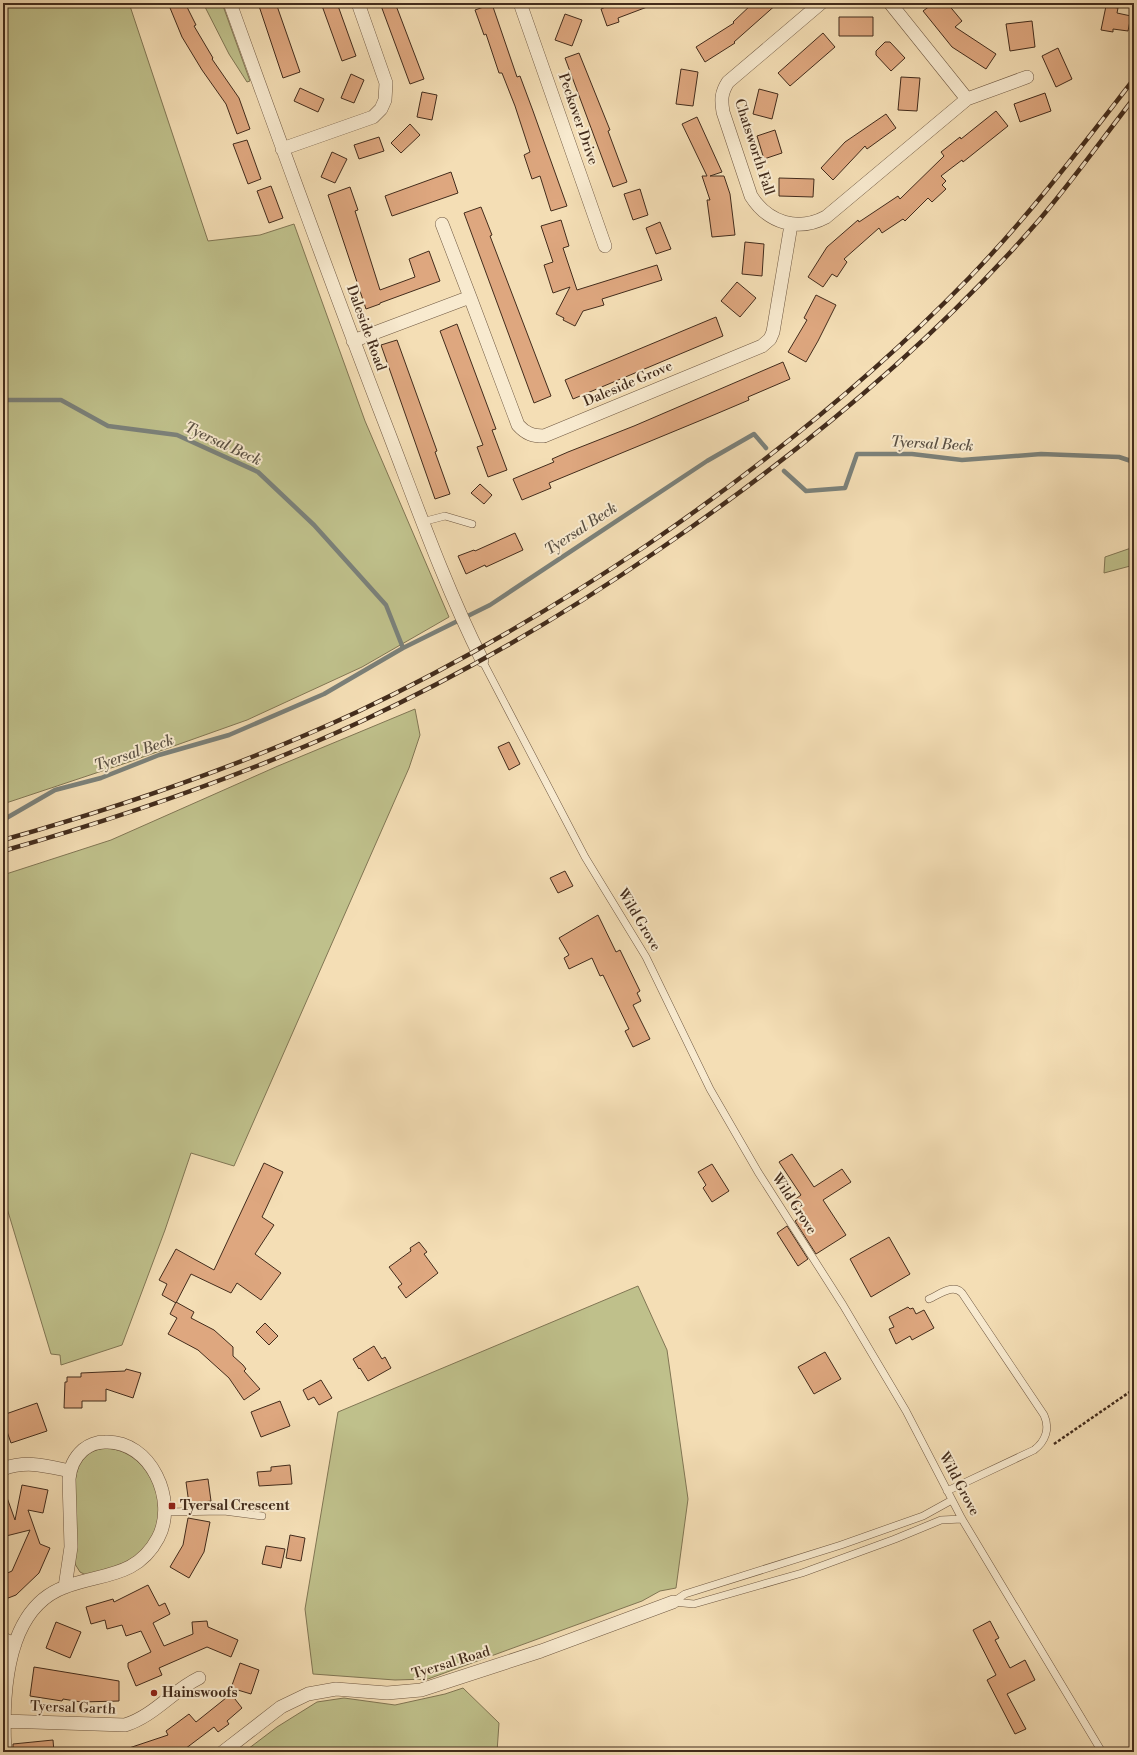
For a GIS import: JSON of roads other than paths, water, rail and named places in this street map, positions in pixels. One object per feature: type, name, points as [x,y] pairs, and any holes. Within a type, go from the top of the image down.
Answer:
[{"type":"street","name":"Daleside Road","points":[[230,3],[282,149],[422,522],[482,660]]},
{"type":"street","points":[[282,149],[373,117],[381,109],[385,100],[386,83],[358,3]]},
{"type":"street","name":"Chatsworth Fall","points":[[821,3],[728,82],[722,90],[721,100],[723,112],[751,196],[757,206],[776,221],[791,225],[803,225],[818,222],[826,217],[967,99],[1027,77]]},
{"type":"street","points":[[890,3],[967,99]]},
{"type":"street","name":"Peckover Drive","points":[[525,4],[605,246]]},
{"type":"street","name":"Daleside Grove","points":[[442,224],[518,425],[524,432],[534,436],[544,436],[762,346],[770,339],[776,316],[791,225]]},
{"type":"street","points":[[354,341],[470,297]]},
{"type":"street","points":[[5,1752],[3,1721],[9,1641],[19,1631],[30,1614],[49,1595],[65,1587],[117,1573],[138,1563],[154,1546],[164,1524],[165,1512],[162,1492],[152,1468],[141,1456],[121,1444],[110,1441],[92,1444],[78,1455],[70,1471],[71,1547],[65,1587]]},
{"type":"street","points":[[3,1469],[31,1463],[70,1471]]},
{"type":"street","name":"Tyersal Road","points":[[223,1752],[281,1707],[308,1694],[336,1689],[387,1693],[421,1690],[541,1651],[673,1602]]},
{"type":"street","name":"Tyersal Garth","points":[[3,1721],[125,1725],[136,1722],[146,1716],[183,1687],[199,1678]]},
{"type":"lane","points":[[422,522],[445,516],[472,524]]},
{"type":"lane","name":"Wild Grove","points":[[482,660],[585,857],[646,957],[710,1089],[758,1172],[843,1305],[906,1411],[962,1518],[1102,1752]]},
{"type":"lane","points":[[929,1299],[954,1288],[957,1288],[962,1293],[1044,1415],[1047,1426],[1045,1438],[1034,1450],[947,1490]]},
{"type":"lane","points":[[673,1602],[685,1594],[841,1545],[923,1516],[952,1500]]},
{"type":"lane","points":[[165,1512],[224,1511],[262,1516]]},
{"type":"lane","points":[[673,1602],[694,1604],[788,1577],[895,1539],[941,1520],[962,1518]]},
{"type":"waterway","name":"Tyersal Beck","points":[[3,400],[61,400],[108,426],[177,435],[258,472],[314,525],[386,605],[403,648]]},
{"type":"waterway","name":"Tyersal Beck","points":[[3,820],[55,790],[101,778],[159,755],[229,735],[324,694],[403,648],[490,605],[707,461],[754,434],[766,448]]},
{"type":"waterway","name":"Tyersal Beck","points":[[784,471],[806,491],[845,488],[857,454],[912,454],[962,460],[1041,454],[1119,457],[1134,462]]},
{"type":"railway","points":[[3,840],[138,799],[183,783],[271,750],[357,712],[395,694],[505,634],[647,545],[732,484],[815,419],[855,386],[932,315],[969,278],[1013,230],[1054,181],[1134,79]]},
{"type":"railway","points":[[3,851],[140,809],[230,777],[318,741],[400,703],[476,663],[550,620],[622,575],[709,515],[760,477],[810,438],[907,355],[998,266],[1040,219],[1134,98]]},
{"type":"place","name":"Tyersal Crescent","points":[[172,1506]]},
{"type":"place","name":"Hainswoofs","points":[[154,1693]]}]
